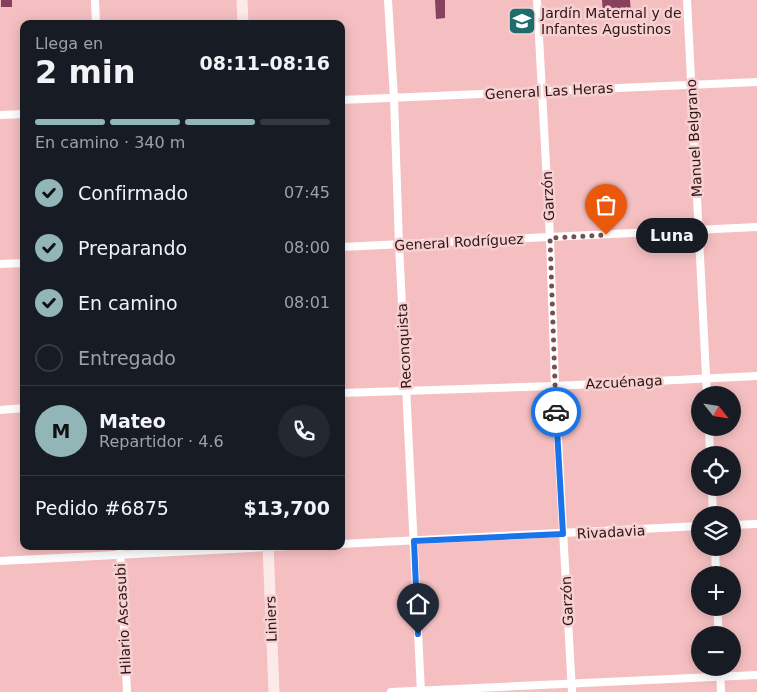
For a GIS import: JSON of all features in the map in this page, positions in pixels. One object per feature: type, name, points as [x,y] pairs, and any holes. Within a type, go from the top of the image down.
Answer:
[{"type":"street","points":[[95,0],[96,20]]},
{"type":"street","points":[[242,0],[243,20]]},
{"type":"street","name":"Reconquista","points":[[388,0],[421,691]]},
{"type":"street","name":"Garzón","points":[[537,0],[550,238],[555,386],[572,688]]},
{"type":"street","name":"Manuel Belgrano","points":[[687,0],[706,386]]},
{"type":"street","name":"General Las Heras","points":[[345,100],[757,82]]},
{"type":"street","points":[[0,115],[20,114]]},
{"type":"street","name":"General Rodríguez","points":[[345,247],[757,227]]},
{"type":"street","points":[[0,264],[20,263]]},
{"type":"street","name":"Azcuénaga","points":[[345,393],[555,386],[757,376]]},
{"type":"street","points":[[0,410],[20,408]]},
{"type":"street","points":[[741,525],[757,524]]},
{"type":"street","name":"Rivadavia","points":[[345,544],[691,527]]},
{"type":"street","name":"Hilario Ascasubi","points":[[120,550],[127,692]]},
{"type":"street","points":[[0,560],[212,550]]},
{"type":"street","name":"Liniers","points":[[268,550],[274,692]]},
{"type":"street","points":[[741,674],[757,675]]},
{"type":"street","points":[[391,692],[572,688],[691,675]]},
{"type":"street","points":[[720,676],[721,692]]},
{"type":"building","points":[[1,0],[12,0],[12,7],[1,7]]},
{"type":"building","points":[[435,0],[445,0],[445,18],[436,19]]},
{"type":"building","points":[[602,0],[630,0],[631,13],[603,14]]},
{"type":"way so far","points":[[556,412],[550,238],[606,235]]},
{"type":"place","name":"Jardín Maternal y de Infantes Agustinos","points":[[522,21]]},
{"type":"place","name":"Luna","points":[[606,235]]},
{"type":"route","points":[[418,634],[414,541],[563,534],[556,412]]}]
